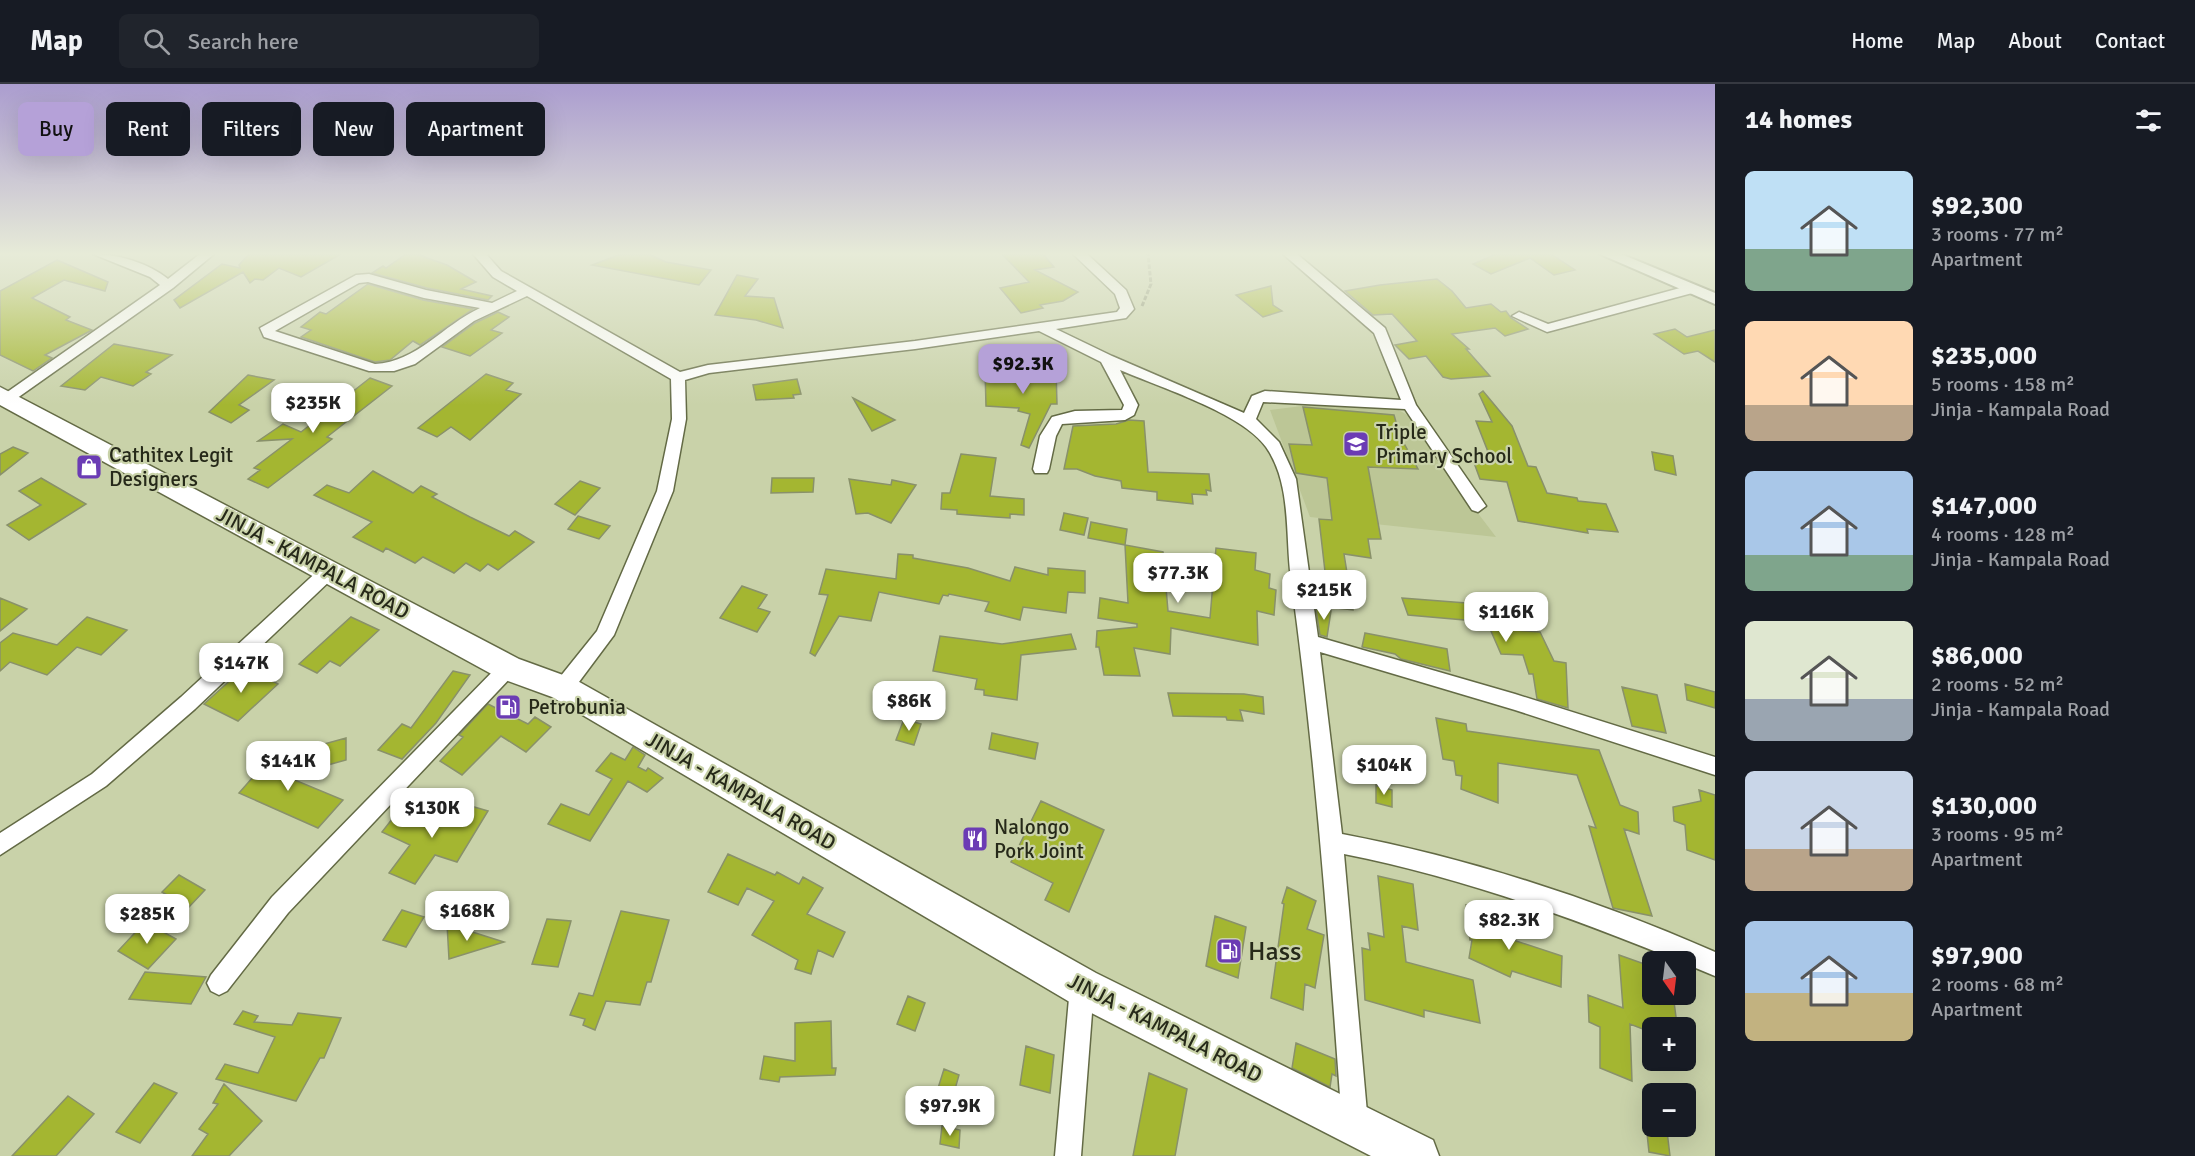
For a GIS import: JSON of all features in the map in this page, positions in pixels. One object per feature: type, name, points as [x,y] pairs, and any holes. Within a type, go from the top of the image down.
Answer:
[{"type":"highway","name":"JINJA - KAMPALA ROAD","points":[[4,396],[508,668],[563,688],[1082,987],[1355,1126],[1385,1148],[1418,1156]]},
{"type":"street","points":[[4,396],[140,304]]},
{"type":"street","points":[[310,304],[267,328],[268,334],[375,368],[394,367],[410,361],[469,318],[495,304]]},
{"type":"street","points":[[479,304],[490,306]]},
{"type":"street","points":[[551,304],[678,377],[708,369],[915,345],[1112,317],[1127,309],[1125,304]]},
{"type":"street","points":[[1348,304],[1380,331],[1409,405],[1478,506]]},
{"type":"street","points":[[1519,316],[1547,328],[1573,323],[1596,313],[1632,304]]},
{"type":"street","points":[[1040,326],[1107,359],[1248,420],[1259,428],[1274,446],[1289,481],[1332,842],[1355,1126]]},
{"type":"street","points":[[1041,469],[1047,436],[1057,420],[1075,416],[1125,415],[1129,412],[1131,405],[1107,359]]},
{"type":"street","points":[[563,688],[605,635],[665,491],[679,419],[678,377]]},
{"type":"street","points":[[1248,420],[1257,399],[1265,396],[1409,405]]},
{"type":"street","points":[[0,845],[99,780],[188,703],[328,572]]},
{"type":"street","points":[[1309,641],[1382,665],[1515,702],[1715,766]]},
{"type":"street","points":[[219,983],[280,905],[508,668]]},
{"type":"street","points":[[1332,842],[1421,860],[1501,884],[1660,939],[1715,964]]},
{"type":"street","points":[[1068,1156],[1082,987]]},
{"type":"path","points":[[1127,309],[1140,308],[1143,304]]},
{"type":"shaded area","name":"Triple Primary School","points":[[1334,402],[1386,403],[1411,417],[1446,471],[1496,537],[1310,517],[1270,410]]},
{"type":"building","points":[[0,304],[44,304],[70,317],[66,320],[92,330],[45,355],[52,358],[33,371],[0,355]]},
{"type":"building","points":[[340,304],[445,304],[473,309],[420,345],[413,341],[390,360],[375,362],[301,337],[311,330],[301,327],[320,312],[326,314]]},
{"type":"building","points":[[721,304],[776,304],[783,328],[756,320],[715,315]]},
{"type":"building","points":[[1013,304],[1046,304],[1040,305],[1043,308],[1021,313]]},
{"type":"building","points":[[1247,304],[1273,304],[1282,311],[1263,317]]},
{"type":"building","points":[[1360,304],[1463,304],[1466,308],[1491,304],[1501,312],[1506,311],[1511,318],[1528,329],[1505,336],[1495,328],[1452,334],[1469,349],[1466,349],[1490,376],[1451,379],[1443,377],[1426,356],[1409,359],[1395,345],[1417,341],[1392,314],[1373,315]]},
{"type":"building","points":[[498,312],[509,317],[491,330],[502,333],[470,356],[442,347],[475,323]]},
{"type":"building","points":[[1675,329],[1687,337],[1715,330],[1715,362],[1698,351],[1684,354],[1654,334]]},
{"type":"building","points":[[114,344],[172,355],[146,372],[151,374],[133,386],[101,377],[85,390],[61,386]]},
{"type":"building","points":[[1031,368],[1056,369],[1057,404],[1051,404],[1029,448],[1021,445],[1030,414],[1018,411],[1019,408],[986,406],[985,369],[1031,371]]},
{"type":"building","points":[[486,374],[513,383],[506,390],[521,394],[470,440],[451,427],[437,437],[418,428]]},
{"type":"building","points":[[248,375],[274,380],[239,405],[249,410],[231,423],[209,412]]},
{"type":"building","points":[[370,378],[392,386],[327,437],[332,439],[268,488],[248,479],[260,470],[254,468],[292,439],[258,441],[283,424],[301,432]]},
{"type":"building","points":[[797,379],[801,394],[793,395],[794,398],[756,400],[753,385]]},
{"type":"building","points":[[1483,391],[1512,426],[1528,466],[1536,467],[1547,493],[1577,498],[1578,501],[1606,504],[1618,532],[1587,529],[1588,533],[1518,521],[1507,482],[1480,479],[1473,460],[1492,462],[1476,421],[1492,422],[1479,394]]},
{"type":"building","points":[[853,398],[895,420],[872,431]]},
{"type":"building","points":[[1303,407],[1394,415],[1400,436],[1418,469],[1368,467],[1381,539],[1368,539],[1371,558],[1344,554],[1353,610],[1337,608],[1336,582],[1326,580],[1319,519],[1332,520],[1327,478],[1296,473],[1289,444],[1312,445]]},
{"type":"building","points":[[1129,420],[1144,421],[1148,472],[1209,474],[1211,491],[1206,490],[1207,495],[1192,494],[1193,504],[1157,500],[1157,492],[1122,488],[1121,481],[1095,476],[1077,469],[1064,469],[1073,426],[1116,424]]},
{"type":"building","points":[[13,447],[28,453],[0,475],[0,454]]},
{"type":"building","points":[[1652,452],[1673,456],[1676,475],[1655,470]]},
{"type":"building","points":[[961,454],[996,458],[990,496],[1024,499],[1024,515],[1010,514],[1010,518],[995,517],[957,514],[957,510],[941,509],[942,493],[950,493]]},
{"type":"building","points":[[373,471],[413,493],[421,486],[437,494],[432,497],[470,517],[509,536],[515,531],[534,542],[498,570],[488,564],[480,571],[466,563],[454,573],[423,557],[415,563],[386,548],[383,552],[353,537],[372,522],[314,495],[327,485],[349,493]]},
{"type":"building","points":[[41,478],[86,504],[29,540],[7,525],[41,505],[19,491]]},
{"type":"building","points":[[772,478],[814,478],[813,492],[771,493]]},
{"type":"building","points":[[849,479],[891,485],[892,480],[916,485],[891,523],[868,513],[856,514]]},
{"type":"building","points":[[580,481],[600,488],[575,515],[555,504]]},
{"type":"building","points":[[1064,513],[1088,518],[1084,535],[1060,530]]},
{"type":"building","points":[[578,516],[610,526],[599,539],[568,529]]},
{"type":"building","points":[[1091,522],[1127,529],[1125,545],[1088,538]]},
{"type":"building","points":[[1125,545],[1163,552],[1168,611],[1210,618],[1216,548],[1256,553],[1255,570],[1270,574],[1269,588],[1276,590],[1274,615],[1257,611],[1258,645],[1171,628],[1170,654],[1134,648],[1140,676],[1104,675],[1099,647],[1096,647],[1097,631],[1137,627],[1137,624],[1098,618],[1100,598],[1128,603]]},
{"type":"building","points":[[898,554],[913,555],[913,558],[968,568],[1010,581],[1015,567],[1048,575],[1048,568],[1085,571],[1085,593],[1068,592],[1066,613],[1023,607],[1020,620],[985,611],[989,602],[949,594],[948,596],[943,595],[939,604],[879,592],[871,621],[839,616],[815,656],[810,653],[828,595],[819,594],[826,569],[896,579]]},
{"type":"building","points":[[742,586],[767,595],[758,608],[770,612],[757,632],[720,618]]},
{"type":"building","points":[[0,598],[27,609],[0,631]]},
{"type":"building","points":[[1402,598],[1492,605],[1497,613],[1507,614],[1515,630],[1540,632],[1554,661],[1566,663],[1568,708],[1537,699],[1533,674],[1529,674],[1523,655],[1501,654],[1487,622],[1408,615]]},
{"type":"building","points":[[1316,609],[1331,611],[1327,637],[1320,635]]},
{"type":"building","points":[[87,617],[127,630],[101,655],[77,647],[47,675],[10,662],[0,671],[0,643],[13,633],[57,645]]},
{"type":"building","points":[[351,617],[379,630],[340,666],[330,661],[317,673],[299,664]]},
{"type":"building","points":[[1365,633],[1447,649],[1450,671],[1401,659],[1395,654],[1362,647]]},
{"type":"building","points":[[1071,634],[1076,649],[1021,655],[1017,700],[984,695],[984,690],[975,689],[977,679],[933,671],[940,636],[1002,644]]},
{"type":"building","points":[[245,667],[278,684],[238,721],[204,704]]},
{"type":"building","points":[[453,671],[470,675],[436,723],[402,759],[378,750],[402,724],[411,728]]},
{"type":"building","points":[[1685,684],[1715,692],[1715,708],[1687,700]]},
{"type":"building","points":[[1622,687],[1657,695],[1666,733],[1632,726]]},
{"type":"building","points":[[1168,693],[1244,694],[1263,697],[1264,714],[1240,710],[1243,721],[1227,720],[1226,717],[1173,716]]},
{"type":"building","points":[[488,704],[528,724],[535,717],[551,727],[526,752],[501,736],[462,775],[440,761],[463,737],[459,735]]},
{"type":"building","points":[[1436,718],[1466,724],[1467,731],[1599,750],[1620,805],[1638,812],[1639,834],[1624,829],[1652,916],[1613,908],[1589,826],[1596,828],[1577,775],[1498,763],[1498,803],[1461,789],[1462,776],[1456,775],[1454,761],[1443,759]]},
{"type":"building","points":[[904,719],[921,724],[914,745],[896,740]]},
{"type":"building","points":[[992,733],[1038,743],[1035,759],[989,749]]},
{"type":"building","points":[[346,738],[346,760],[324,766],[324,744]]},
{"type":"building","points":[[633,747],[645,755],[638,767],[646,771],[648,768],[663,778],[647,792],[628,781],[590,841],[548,824],[561,804],[589,815],[612,779],[596,771],[611,753],[625,760]]},
{"type":"building","points":[[260,753],[306,771],[285,776],[343,800],[318,828],[239,793],[260,769],[248,763]]},
{"type":"building","points":[[1376,785],[1392,790],[1392,807],[1376,803]]},
{"type":"building","points":[[1699,790],[1715,795],[1715,860],[1687,850],[1685,825],[1674,821],[1673,807],[1701,801]]},
{"type":"building","points":[[1041,801],[1104,830],[1069,912],[1045,900],[1053,883],[1011,862]]},
{"type":"building","points":[[464,804],[488,811],[457,862],[435,855],[415,884],[389,873],[410,845],[382,832],[400,809],[435,824],[443,814],[453,819]]},
{"type":"building","points":[[728,854],[775,875],[777,872],[799,884],[803,877],[823,888],[807,914],[845,932],[833,957],[818,950],[811,974],[795,969],[798,960],[752,935],[774,901],[747,888],[738,905],[708,892]]},
{"type":"building","points":[[179,875],[205,890],[188,908],[162,892]]},
{"type":"building","points":[[1378,876],[1413,884],[1418,930],[1402,926],[1406,962],[1473,980],[1480,1023],[1424,1010],[1424,1017],[1365,1000],[1362,948],[1370,950],[1368,933],[1384,937]]},
{"type":"building","points":[[1287,887],[1316,901],[1307,929],[1324,935],[1315,988],[1305,984],[1303,1010],[1271,998],[1284,904],[1282,903]]},
{"type":"building","points":[[1466,905],[1488,911],[1489,920],[1505,924],[1507,938],[1562,956],[1561,987],[1512,971],[1510,977],[1469,958],[1472,940],[1470,940]]},
{"type":"building","points":[[402,910],[424,917],[406,947],[383,940]]},
{"type":"building","points":[[621,911],[669,920],[651,982],[647,982],[640,1005],[606,1001],[595,1030],[583,1025],[585,1019],[570,1015],[579,993],[593,996]]},
{"type":"building","points":[[1215,916],[1246,927],[1238,978],[1206,966]]},
{"type":"building","points":[[547,919],[571,921],[558,967],[532,964]]},
{"type":"building","points":[[145,922],[176,939],[148,969],[118,951]]},
{"type":"building","points":[[447,924],[504,942],[449,959]]},
{"type":"building","points":[[1619,955],[1642,963],[1642,1005],[1674,1005],[1676,1017],[1642,1017],[1642,1029],[1630,1024],[1632,1081],[1600,1068],[1600,1027],[1589,1022],[1588,995],[1623,1008]]},
{"type":"building","points":[[145,972],[206,977],[191,1004],[129,999]]},
{"type":"building","points":[[908,996],[925,1003],[915,1031],[897,1024]]},
{"type":"building","points":[[243,1011],[258,1016],[254,1022],[292,1025],[298,1013],[341,1018],[324,1058],[320,1058],[296,1101],[216,1079],[225,1064],[258,1073],[275,1037],[234,1024]]},
{"type":"building","points":[[831,1021],[832,1068],[836,1068],[835,1075],[780,1077],[779,1082],[760,1079],[764,1056],[795,1061],[795,1023]]},
{"type":"building","points":[[1296,1043],[1335,1059],[1336,1076],[1332,1074],[1330,1087],[1292,1068]]},
{"type":"building","points":[[1026,1046],[1054,1055],[1050,1093],[1020,1085]]},
{"type":"building","points":[[944,1069],[959,1075],[950,1107],[934,1101]]},
{"type":"building","points":[[1149,1073],[1187,1089],[1175,1156],[1133,1156]]},
{"type":"building","points":[[154,1083],[177,1093],[140,1143],[116,1132]]},
{"type":"building","points":[[224,1084],[262,1121],[229,1156],[192,1156],[208,1134],[199,1129],[218,1104],[213,1103]]},
{"type":"building","points":[[68,1096],[94,1114],[56,1156],[12,1156]]},
{"type":"building","points":[[942,1126],[960,1130],[959,1148],[940,1144]]},
{"type":"building","points":[[1647,1137],[1668,1137],[1670,1156],[1649,1152]]},
{"type":"place","name":"Triple Primary School","points":[[1356,444]]},
{"type":"place","name":"Cathitex Legit Designers","points":[[89,467]]},
{"type":"place","name":"Petrobunia","points":[[508,707]]},
{"type":"place","name":"Nalongo Pork Joint","points":[[975,839]]},
{"type":"place","name":"Hass","points":[[1229,951]]}]
